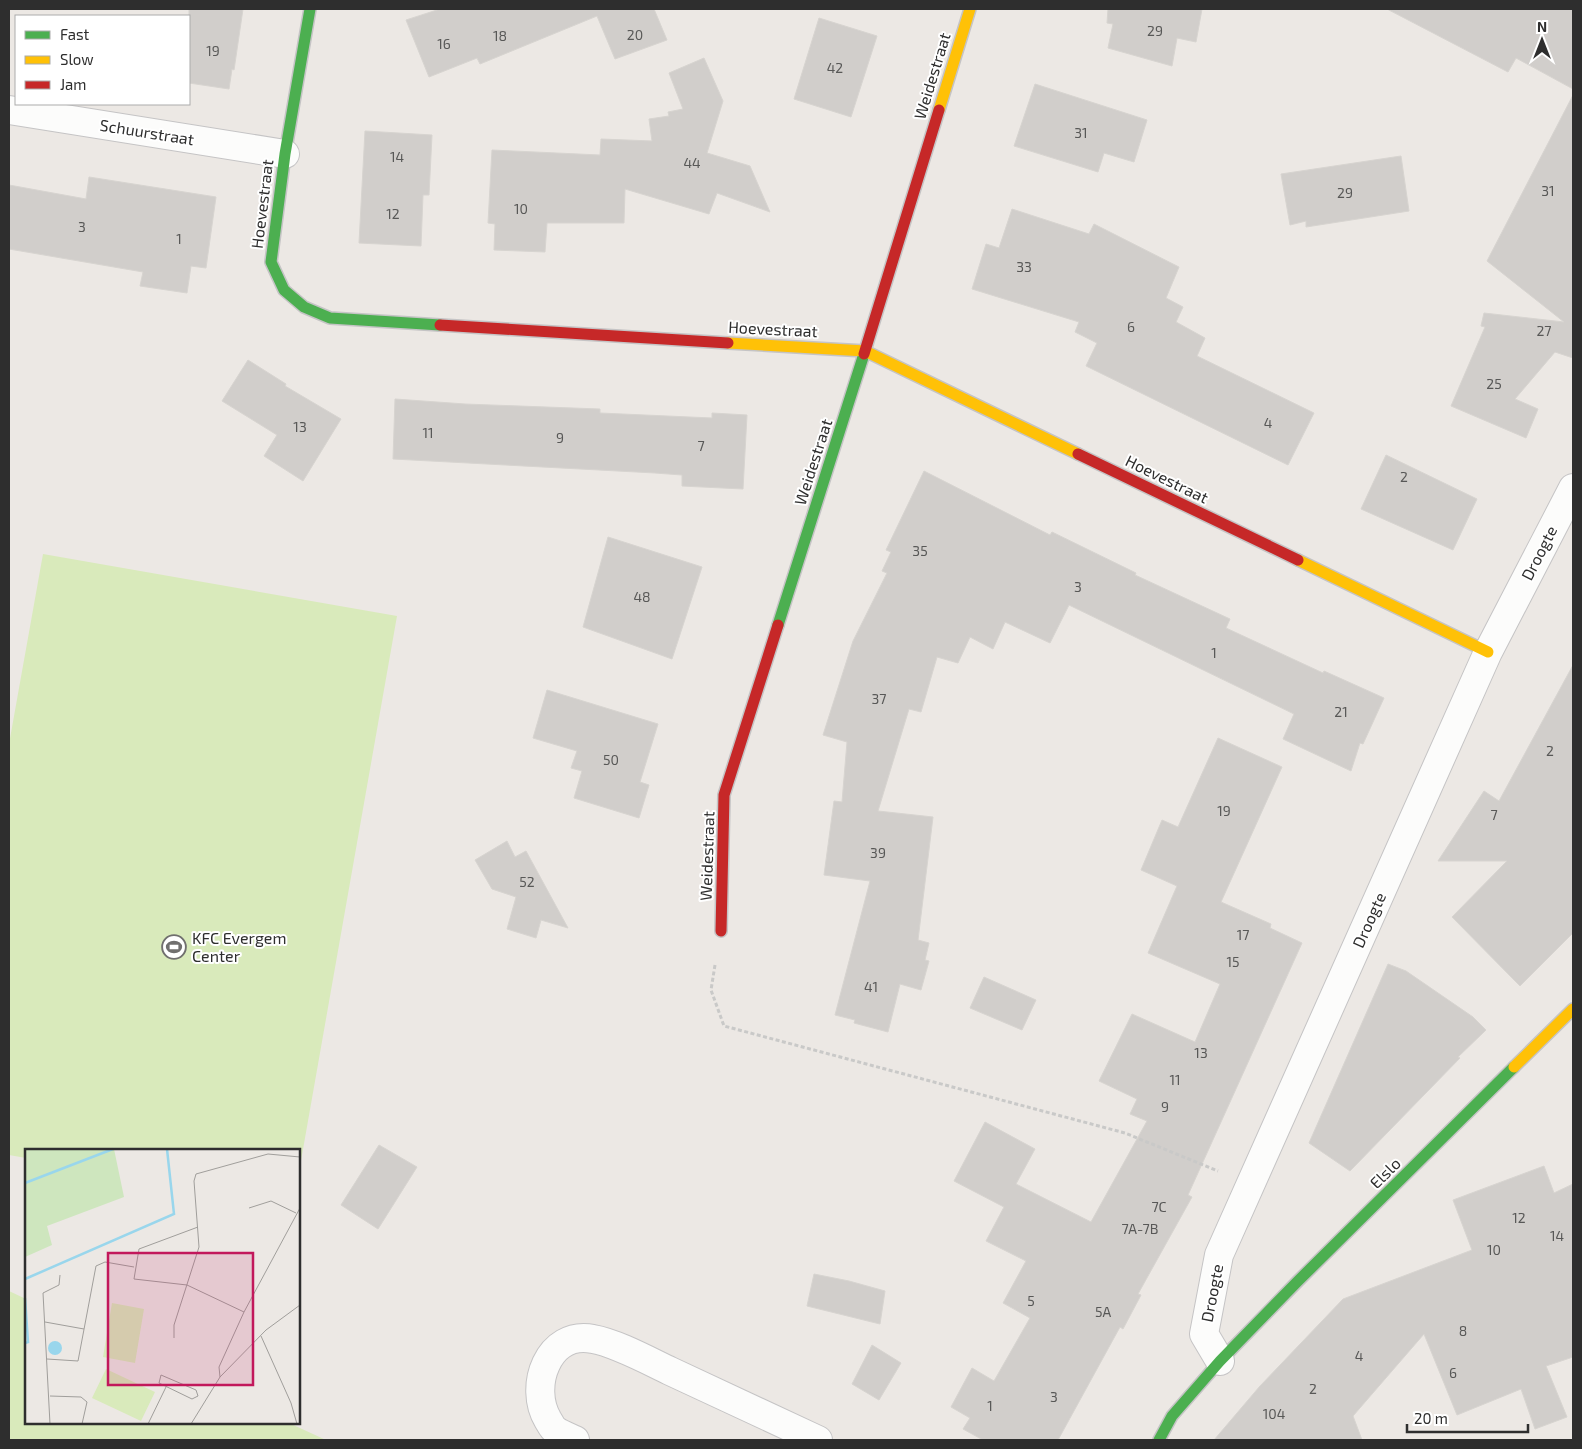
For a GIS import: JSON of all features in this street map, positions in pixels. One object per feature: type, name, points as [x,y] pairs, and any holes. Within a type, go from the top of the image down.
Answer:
[{"type":"street","name":"Hoevestraat","points":[[310,9],[285,154],[271,262],[284,290],[304,307],[330,318],[865,351],[1488,652]]},
{"type":"street","name":"Weidestraat","points":[[721,931],[724,796],[865,351],[970,9]]},
{"type":"street","name":"Schuurstraat","points":[[9,110],[285,154]]},
{"type":"street","name":"Droogte","points":[[1220,1362],[1204,1334],[1219,1255],[1488,652],[1573,488]]},
{"type":"street","name":"Elslo","points":[[1158,1440],[1172,1416],[1220,1362],[1298,1281],[1573,1009]]},
{"type":"street","points":[[575,1440],[554,1429],[543,1412],[539,1392],[543,1371],[550,1357],[559,1345],[578,1338],[594,1339],[627,1351],[818,1440]]},
{"type":"path","points":[[721,931],[711,990],[724,1026],[1125,1133],[1251,1184]]},
{"type":"green space","name":"KFC Evergem Center","points":[[43,554],[397,616],[300,1166],[300,1149],[25,1149],[25,1158],[9,1155],[9,744]]},
{"type":"green space","points":[[9,1291],[25,1299],[25,1424],[291,1424],[326,1440],[9,1440]]},
{"type":"building","points":[[189,9],[243,9],[234,70],[232,69],[229,89],[190,83]]},
{"type":"building","points":[[440,9],[654,9],[667,40],[615,59],[597,16],[480,64],[477,58],[429,77],[406,20]]},
{"type":"building","points":[[1108,9],[1202,9],[1196,42],[1177,38],[1172,66],[1108,48],[1113,24],[1107,23]]},
{"type":"building","points":[[1387,9],[1573,9],[1573,89],[1516,58],[1508,72]]},
{"type":"building","points":[[819,18],[877,36],[851,117],[794,99]]},
{"type":"building","points":[[704,58],[723,101],[707,153],[750,166],[770,212],[717,193],[709,214],[625,189],[624,223],[547,223],[545,252],[494,250],[495,224],[488,223],[492,150],[600,155],[601,139],[652,141],[649,119],[669,116],[668,112],[683,109],[669,73]]},
{"type":"building","points":[[1035,84],[1147,120],[1134,162],[1104,153],[1098,172],[1014,146]]},
{"type":"building","points":[[1573,95],[1573,358],[1555,352],[1515,399],[1538,409],[1526,438],[1451,406],[1485,327],[1481,326],[1484,313],[1564,322],[1487,261]]},
{"type":"building","points":[[365,131],[432,135],[429,195],[423,195],[421,246],[359,243]]},
{"type":"building","points":[[1401,156],[1409,211],[1306,227],[1306,221],[1290,225],[1281,174]]},
{"type":"building","points":[[89,177],[216,197],[206,268],[191,266],[187,293],[140,286],[143,272],[9,249],[9,185],[86,199]]},
{"type":"building","points":[[1012,209],[1089,234],[1094,224],[1179,267],[1166,298],[1183,307],[1176,322],[1205,338],[1197,356],[1314,413],[1288,465],[1086,366],[1097,343],[1075,332],[1079,322],[972,289],[986,244],[999,248]]},
{"type":"building","points":[[248,360],[286,384],[285,386],[341,419],[303,481],[264,456],[277,435],[222,401]]},
{"type":"building","points":[[395,399],[465,404],[600,409],[600,413],[712,418],[712,413],[747,415],[743,489],[682,486],[682,475],[393,459]]},
{"type":"building","points":[[1386,455],[1477,499],[1453,550],[1361,509]]},
{"type":"building","points":[[924,471],[1050,535],[1052,532],[1136,573],[1135,575],[1230,619],[1226,628],[1323,673],[1324,671],[1384,698],[1363,744],[1360,743],[1351,771],[1283,739],[1294,714],[1069,605],[1050,643],[1005,622],[993,649],[970,637],[958,663],[937,657],[921,712],[909,709],[878,811],[933,817],[918,940],[929,943],[925,960],[929,961],[921,990],[900,984],[888,1032],[854,1023],[855,1020],[835,1015],[870,881],[824,875],[834,801],[842,802],[847,742],[823,735],[853,641],[887,573],[882,571],[891,552],[886,550]]},
{"type":"building","points":[[608,537],[702,567],[672,659],[583,627]]},
{"type":"building","points":[[1573,665],[1573,933],[1520,986],[1452,917],[1507,861],[1438,861],[1484,791],[1499,801]]},
{"type":"building","points":[[547,690],[658,724],[640,782],[649,785],[639,818],[574,798],[582,771],[571,768],[577,751],[533,738]]},
{"type":"building","points":[[1218,738],[1282,767],[1221,902],[1271,924],[1270,928],[1302,943],[1188,1195],[1192,1197],[1138,1294],[1141,1295],[1123,1329],[1120,1327],[1058,1440],[983,1440],[963,1429],[970,1418],[951,1407],[972,1368],[994,1381],[1030,1318],[1003,1303],[1026,1261],[986,1241],[1004,1207],[954,1181],[985,1122],[1035,1149],[1016,1184],[1091,1222],[1147,1121],[1130,1114],[1137,1099],[1099,1081],[1132,1014],[1195,1042],[1220,984],[1148,953],[1177,886],[1141,870],[1162,820],[1178,827]]},
{"type":"building","points":[[507,841],[515,857],[526,851],[568,928],[541,920],[536,938],[507,929],[516,897],[492,889],[475,860]]},
{"type":"building","points":[[1388,964],[1406,971],[1473,1017],[1486,1030],[1350,1171],[1309,1143]]},
{"type":"building","points":[[984,977],[1036,1000],[1022,1030],[970,1008]]},
{"type":"building","points":[[379,1145],[417,1167],[378,1229],[341,1205]]},
{"type":"building","points":[[1544,1166],[1554,1193],[1573,1184],[1573,1357],[1546,1366],[1567,1417],[1535,1429],[1521,1389],[1457,1415],[1424,1334],[1353,1416],[1362,1440],[1214,1440],[1260,1386],[1343,1299],[1472,1250],[1453,1200]]},
{"type":"building","points":[[814,1274],[885,1291],[880,1324],[807,1306]]},
{"type":"building","points":[[872,1345],[901,1363],[879,1400],[852,1384]]},
{"type":"traffic: fast","points":[[310,9],[285,154],[271,262],[284,290],[304,307],[330,318],[440,325]]},
{"type":"traffic: fast","points":[[778,625],[864,354]]},
{"type":"traffic: fast","points":[[1159,1440],[1172,1416],[1220,1361],[1514,1067]]},
{"type":"traffic: slow","points":[[939,110],[970,9]]},
{"type":"traffic: slow","points":[[728,343],[865,351],[1078,454]]},
{"type":"traffic: slow","points":[[1298,560],[1488,652]]},
{"type":"traffic: slow","points":[[1514,1067],[1573,1009]]},
{"type":"traffic: jam","points":[[864,354],[939,110]]},
{"type":"traffic: jam","points":[[440,325],[728,343]]},
{"type":"traffic: jam","points":[[1078,454],[1298,560]]},
{"type":"traffic: jam","points":[[721,931],[724,795],[778,625]]},
{"type":"place","name":"KFC Evergem Center","points":[[174,947]]}]
